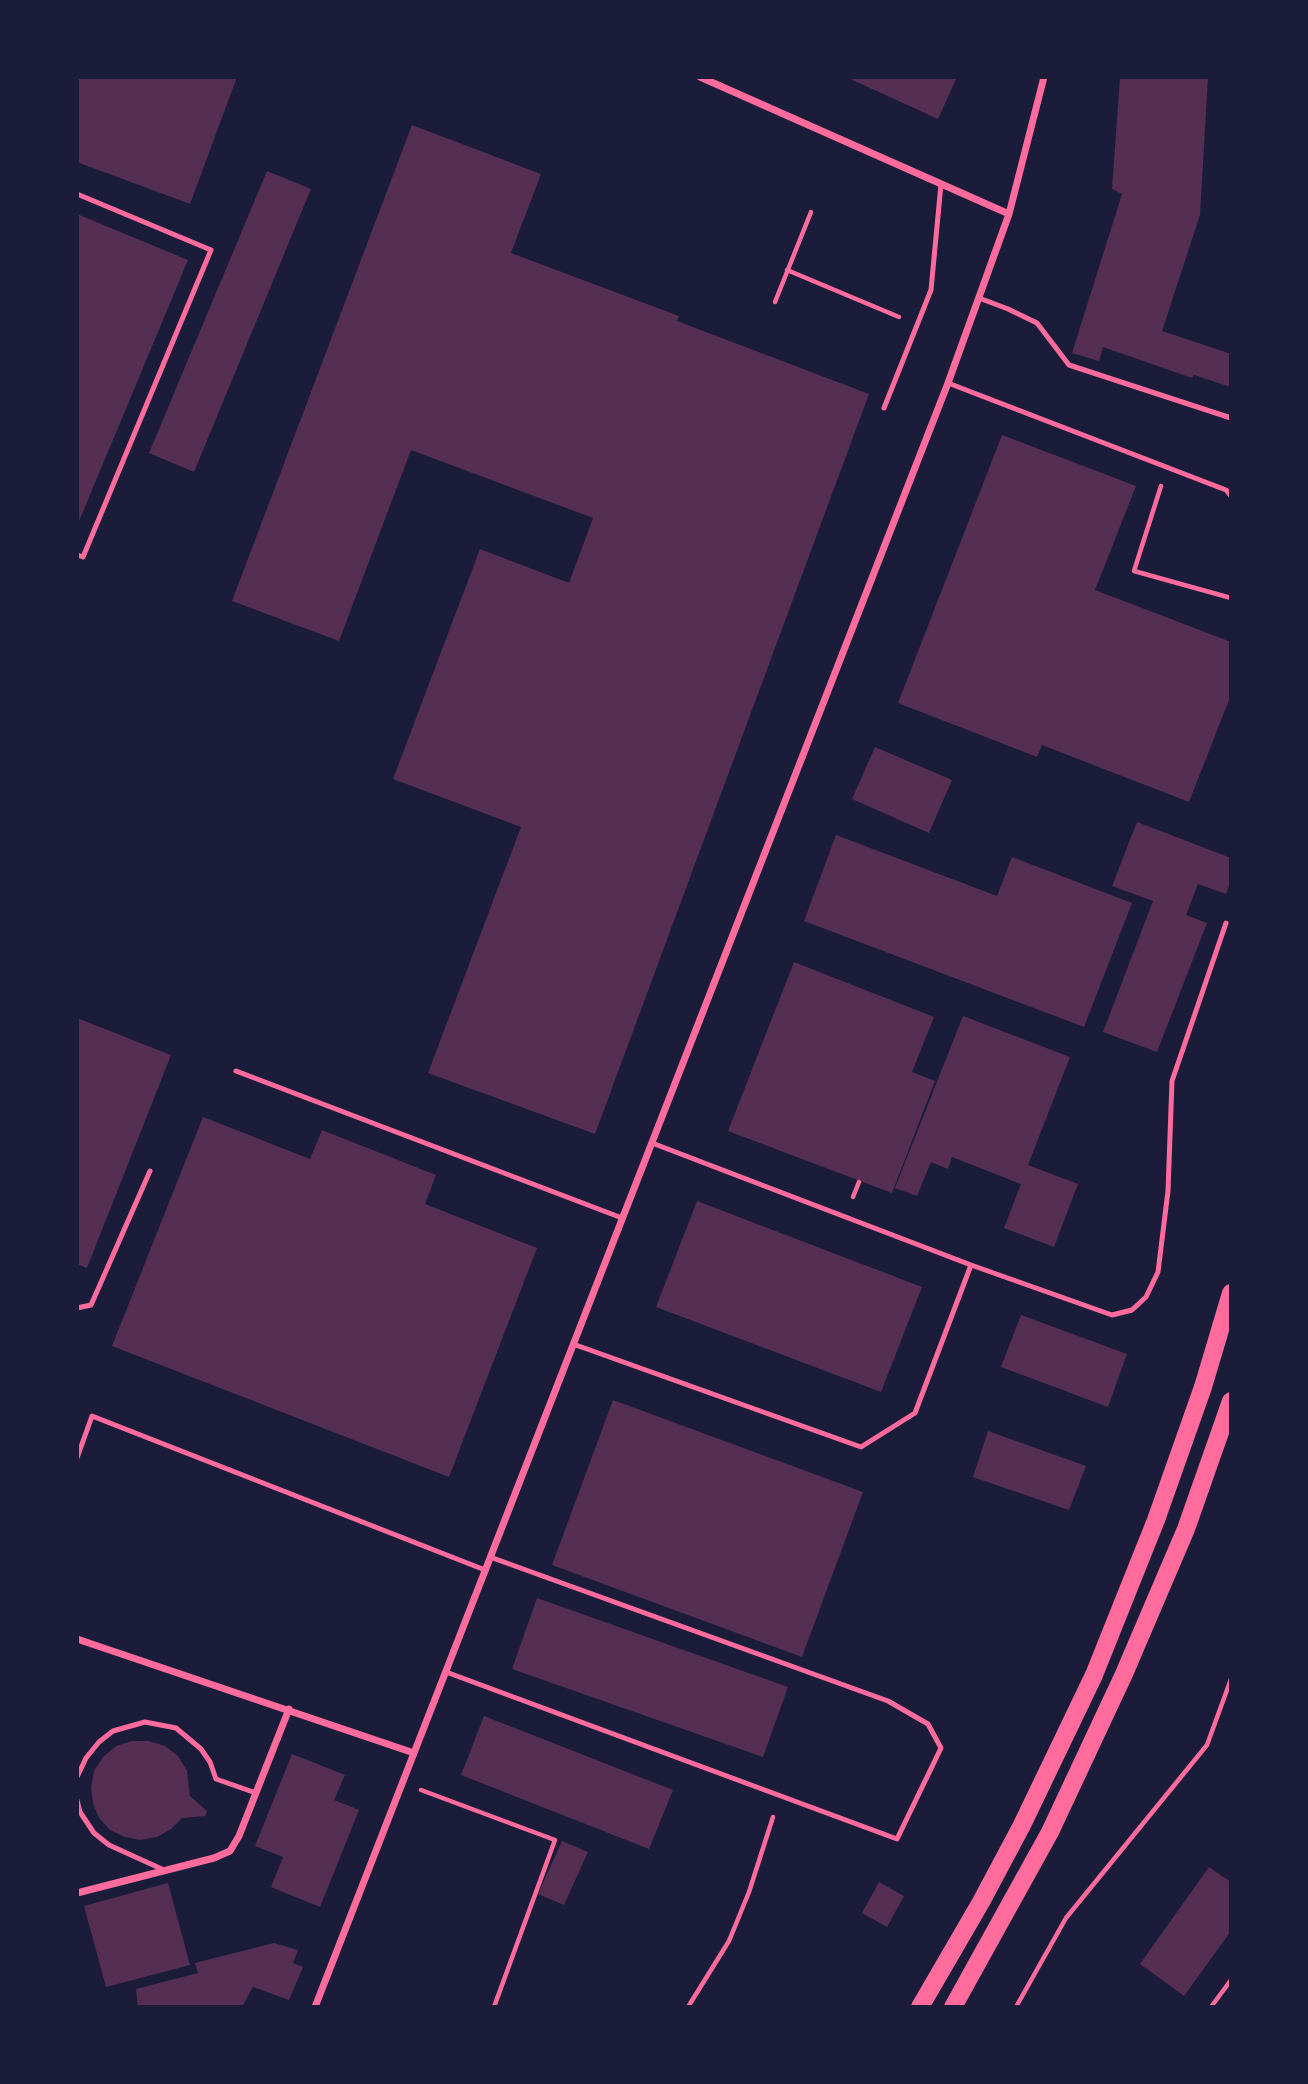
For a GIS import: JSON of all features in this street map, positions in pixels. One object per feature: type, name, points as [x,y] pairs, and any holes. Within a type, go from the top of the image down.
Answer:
[{"type":"main road","points":[[920,2007],[1022,1825],[1094,1675],[1156,1520],[1203,1387],[1231,1293]]},
{"type":"main road","points":[[953,2007],[1049,1832],[1124,1674],[1186,1529],[1231,1401]]},
{"type":"street","points":[[700,77],[1009,214]]},
{"type":"street","points":[[315,2007],[948,383],[1009,214],[1044,77]]},
{"type":"street","points":[[77,1639],[414,1753]]},
{"type":"street","points":[[77,1893],[214,1858],[230,1851],[239,1836],[289,1709]]},
{"type":"lane","points":[[884,408],[931,290],[941,184]]},
{"type":"lane","points":[[77,194],[211,250],[83,557],[77,555]]},
{"type":"lane","points":[[979,298],[1037,323],[1069,365],[1231,418]]},
{"type":"lane","points":[[948,383],[1226,490],[1231,496]]},
{"type":"lane","points":[[652,1143],[971,1265],[1112,1315],[1132,1310],[1146,1297],[1158,1272],[1168,1191],[1172,1081],[1226,923]]},
{"type":"lane","points":[[236,1071],[622,1218]]},
{"type":"lane","points":[[77,1308],[91,1305],[150,1171]]},
{"type":"lane","points":[[573,1344],[861,1447],[915,1413],[971,1265]]},
{"type":"lane","points":[[77,1458],[92,1416],[485,1570]]},
{"type":"lane","points":[[446,1672],[897,1839],[941,1748],[928,1724],[888,1701],[490,1557]]},
{"type":"lane","points":[[77,1777],[86,1758],[99,1742],[113,1731],[145,1722],[176,1728],[201,1749],[210,1762],[216,1779],[256,1793]]},
{"type":"lane","points":[[77,1800],[80,1812],[94,1833],[109,1845],[164,1871]]},
{"type":"path","points":[[775,302],[811,212]]},
{"type":"path","points":[[787,271],[899,317],[931,290]]},
{"type":"path","points":[[1167,468],[1134,571],[1231,598]]},
{"type":"path","points":[[854,1195],[859,1182]]},
{"type":"path","points":[[1016,2007],[1066,1918],[1207,1745],[1231,1679]]},
{"type":"path","points":[[402,1783],[555,1840],[494,2007]]},
{"type":"path","points":[[688,2007],[729,1941],[749,1892],[779,1797]]},
{"type":"path","points":[[1211,2007],[1231,1980]]},
{"type":"building","points":[[77,77],[237,77],[190,204],[77,162]]},
{"type":"building","points":[[846,77],[957,77],[938,119]]},
{"type":"building","points":[[1120,77],[1208,77],[1200,215],[1162,331],[1231,354],[1231,387],[1194,375],[1192,378],[1103,347],[1099,361],[1072,353],[1122,194],[1112,189]]},
{"type":"building","points":[[412,125],[541,174],[511,253],[679,316],[677,321],[869,394],[595,1134],[428,1073],[521,827],[393,779],[480,549],[569,583],[593,518],[411,450],[339,641],[232,601]]},
{"type":"building","points":[[267,171],[311,189],[194,472],[149,453]]},
{"type":"building","points":[[77,214],[188,260],[77,526]]},
{"type":"building","points":[[1002,435],[1136,486],[1095,590],[1231,642],[1231,695],[1189,802],[1042,745],[1037,757],[898,703]]},
{"type":"building","points":[[875,747],[952,780],[929,833],[852,799]]},
{"type":"building","points":[[1137,822],[1231,858],[1231,880],[1226,894],[1198,884],[1186,915],[1207,923],[1157,1052],[1103,1032],[1153,901],[1112,886]]},
{"type":"building","points":[[836,835],[997,896],[1012,857],[1132,903],[1084,1027],[804,921]]},
{"type":"building","points":[[794,962],[934,1017],[912,1072],[935,1081],[892,1193],[728,1131]]},
{"type":"building","points":[[963,1016],[1070,1057],[1028,1165],[1078,1184],[1054,1247],[1004,1228],[1021,1184],[952,1157],[948,1169],[931,1162],[917,1196],[895,1188]]},
{"type":"building","points":[[77,1018],[171,1055],[87,1268],[77,1264]]},
{"type":"building","points":[[203,1117],[310,1159],[322,1130],[436,1175],[425,1204],[537,1248],[449,1477],[112,1346]]},
{"type":"building","points":[[697,1201],[922,1287],[881,1392],[656,1307]]},
{"type":"building","points":[[1021,1315],[1127,1354],[1108,1407],[1001,1367]]},
{"type":"building","points":[[613,1400],[863,1492],[802,1657],[552,1565]]},
{"type":"building","points":[[988,1431],[1086,1466],[1069,1510],[973,1477]]},
{"type":"building","points":[[537,1598],[788,1687],[763,1757],[512,1669]]},
{"type":"building","points":[[484,1716],[673,1790],[649,1849],[461,1775]]},
{"type":"building","points":[[132,1741],[149,1741],[165,1746],[178,1756],[187,1771],[190,1796],[207,1811],[205,1816],[182,1818],[171,1829],[157,1837],[140,1840],[110,1830],[99,1818],[93,1803],[91,1787],[94,1771],[103,1757],[116,1746]]},
{"type":"building","points":[[292,1754],[345,1775],[334,1800],[359,1810],[320,1907],[271,1887],[283,1857],[255,1846]]},
{"type":"building","points":[[562,1841],[588,1852],[564,1905],[538,1894]]},
{"type":"building","points":[[1209,1867],[1231,1882],[1231,1931],[1184,1996],[1140,1964]]},
{"type":"building","points":[[879,1882],[904,1896],[887,1927],[862,1913]]},
{"type":"building","points":[[168,1883],[190,1965],[106,1987],[84,1906]]},
{"type":"building","points":[[274,1943],[298,1950],[293,1963],[303,1967],[289,2000],[253,1987],[242,2007],[138,2007],[136,1989],[198,1973],[195,1963]]}]
